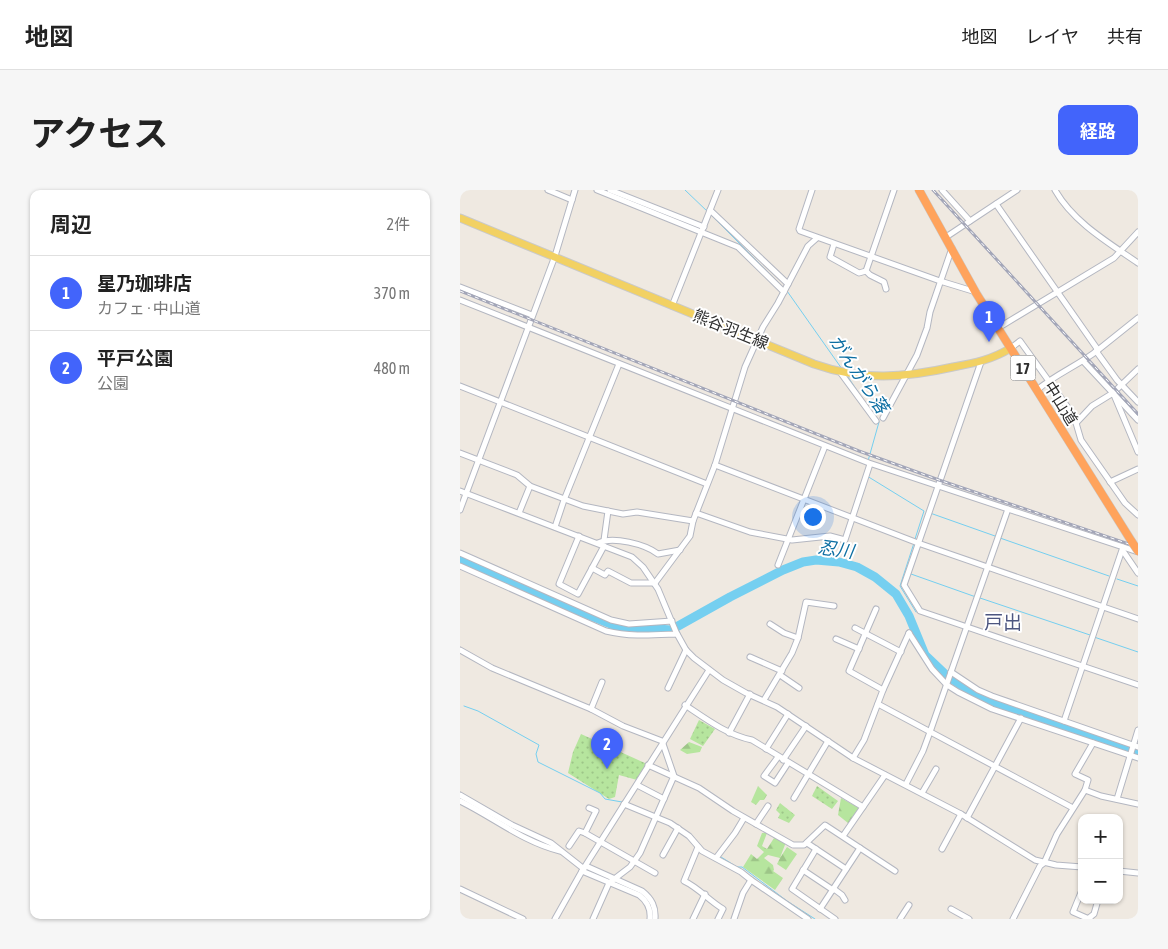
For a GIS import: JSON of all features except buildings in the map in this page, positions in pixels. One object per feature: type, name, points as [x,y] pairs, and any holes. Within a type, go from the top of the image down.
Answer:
[{"type":"highway","name":"中山道","points":[[919,190],[976,292],[1138,551]]},
{"type":"main road","name":"熊谷羽生線","points":[[460,218],[814,364],[843,373],[873,376],[921,374],[981,362],[998,356],[1010,348]]},
{"type":"street","points":[[548,190],[572,200]]},
{"type":"street","points":[[460,510],[555,256],[575,190]]},
{"type":"street","points":[[597,190],[703,230]]},
{"type":"street","points":[[610,190],[744,247],[786,288]]},
{"type":"street","points":[[672,306],[718,190]]},
{"type":"street","points":[[812,190],[799,229],[800,231],[976,292]]},
{"type":"street","points":[[866,271],[894,190]]},
{"type":"street","points":[[942,190],[970,221]]},
{"type":"street","points":[[946,237],[1017,190]]},
{"type":"street","points":[[1055,190],[1061,201],[1082,222],[1138,263]]},
{"type":"street","points":[[996,204],[1097,351],[1138,402]]},
{"type":"street","points":[[710,210],[786,288]]},
{"type":"street","points":[[998,328],[1114,258],[1138,232]]},
{"type":"street","points":[[655,583],[690,536],[693,521],[715,465],[742,374],[763,328],[808,246],[817,238]]},
{"type":"street","points":[[834,244],[830,257],[859,273],[866,271]]},
{"type":"street","points":[[883,418],[917,355],[952,248]]},
{"type":"street","points":[[866,271],[884,282],[886,289]]},
{"type":"street","points":[[460,287],[532,315]]},
{"type":"street","points":[[460,300],[868,463],[938,485],[1123,549],[1138,551]]},
{"type":"street","points":[[1037,390],[1049,380],[1083,361],[1138,318]]},
{"type":"street","points":[[1010,348],[1020,342],[1069,409],[1081,440],[1125,503],[1138,515]]},
{"type":"street","points":[[1083,361],[1138,420]]},
{"type":"street","points":[[981,362],[938,485],[915,542],[904,585],[920,611],[1138,685]]},
{"type":"street","points":[[555,526],[619,364]]},
{"type":"street","points":[[1076,423],[1092,406],[1113,393],[1138,369]]},
{"type":"street","points":[[843,373],[876,421]]},
{"type":"street","points":[[460,386],[707,484]]},
{"type":"street","points":[[1113,393],[1138,452]]},
{"type":"street","points":[[778,565],[825,446]]},
{"type":"street","points":[[460,453],[517,475],[530,486],[583,506],[623,514],[636,512],[693,521]]},
{"type":"street","points":[[696,513],[750,532],[788,539],[830,536],[845,540],[867,475],[868,463]]},
{"type":"street","points":[[715,465],[915,542],[1138,619]]},
{"type":"street","points":[[1110,482],[1138,469]]},
{"type":"street","points":[[519,513],[530,486]]},
{"type":"street","points":[[460,491],[598,543],[634,543],[650,548],[658,554],[681,550]]},
{"type":"street","points":[[906,784],[923,751],[1008,509]]},
{"type":"street","points":[[579,536],[559,584],[578,594],[604,543],[608,511]]},
{"type":"street","points":[[604,543],[632,557],[643,567],[655,583],[686,650],[709,670],[788,714],[854,758],[961,814],[1023,853],[1044,863],[1078,867]]},
{"type":"street","points":[[1123,549],[1138,573]]},
{"type":"street","points":[[1064,721],[1123,549]]},
{"type":"street","points":[[460,553],[612,620],[630,624],[673,623]]},
{"type":"street","points":[[460,566],[550,608],[606,631],[641,636],[677,633]]},
{"type":"street","points":[[592,568],[605,575],[608,571],[631,583],[655,583]]},
{"type":"street","points":[[764,700],[781,673],[798,638],[806,602],[834,606]]},
{"type":"street","points":[[876,609],[849,670],[883,690]]},
{"type":"street","points":[[770,624],[784,633],[798,638]]},
{"type":"street","points":[[855,628],[901,652]]},
{"type":"street","points":[[854,758],[864,740],[883,690],[909,633],[932,669],[947,684],[976,701],[1138,758]]},
{"type":"street","points":[[836,639],[859,649]]},
{"type":"street","points":[[460,650],[492,668],[591,709],[623,726],[662,741]]},
{"type":"street","points":[[668,688],[686,650]]},
{"type":"street","points":[[750,657],[781,673],[800,688]]},
{"type":"street","points":[[555,919],[662,741],[709,670]]},
{"type":"street","points":[[951,673],[978,690],[1135,746]]},
{"type":"street","points":[[591,709],[602,682]]},
{"type":"street","points":[[729,733],[750,694]]},
{"type":"street","points":[[878,704],[1073,808]]},
{"type":"street","points":[[685,706],[729,733],[752,740],[863,807]]},
{"type":"street","points":[[766,749],[788,714]]},
{"type":"street","points":[[967,818],[1021,718]]},
{"type":"street","points":[[778,757],[764,776],[775,783],[785,761],[806,726]]},
{"type":"street","points":[[1117,799],[1130,754],[1135,746],[1138,730]]},
{"type":"street","points":[[593,919],[609,883],[630,867],[640,853],[674,776],[662,741]]},
{"type":"street","points":[[794,798],[828,741]]},
{"type":"street","points":[[1013,919],[1040,866],[1044,863],[1057,834],[1085,790],[1088,780],[1075,774],[1093,743]]},
{"type":"street","points":[[648,765],[699,788],[744,818],[793,846],[807,843],[824,825],[895,871]]},
{"type":"street","points":[[922,793],[936,769]]},
{"type":"street","points":[[843,836],[886,775]]},
{"type":"street","points":[[636,785],[664,799]]},
{"type":"street","points":[[1085,790],[1101,796],[1138,804]]},
{"type":"street","points":[[460,795],[512,826],[551,843],[584,869],[644,899],[649,908],[650,919]]},
{"type":"street","points":[[460,801],[517,833],[562,852]]},
{"type":"street","points":[[624,804],[657,816],[678,828],[689,836],[702,851],[741,872],[808,919]]},
{"type":"street","points":[[756,824],[768,806]]},
{"type":"street","points":[[585,833],[596,811],[589,808]]},
{"type":"street","points":[[942,849],[961,814]]},
{"type":"street","points":[[716,858],[744,818]]},
{"type":"street","points":[[663,855],[678,828]]},
{"type":"street","points":[[569,846],[579,831],[655,873]]},
{"type":"street","points":[[807,843],[846,870]]},
{"type":"street","points":[[698,847],[684,881],[695,886],[722,909],[718,919]]},
{"type":"street","points":[[820,909],[860,848]]},
{"type":"street","points":[[816,849],[792,889],[835,919]]},
{"type":"street","points":[[584,869],[615,879],[648,895],[654,906],[655,919]]},
{"type":"street","points":[[803,870],[842,895],[845,900]]},
{"type":"street","points":[[1123,871],[1138,873]]},
{"type":"street","points":[[734,919],[743,893],[751,880]]},
{"type":"street","points":[[460,889],[523,919]]},
{"type":"street","points":[[693,919],[705,894]]},
{"type":"street","points":[[1078,900],[1073,912],[1089,919],[1094,914],[1097,904]]},
{"type":"street","points":[[900,919],[909,905]]},
{"type":"street","points":[[951,909],[969,919]]},
{"type":"green space","points":[[699,720],[715,729],[703,746],[690,739]]},
{"type":"green space","points":[[581,734],[647,764],[637,780],[619,775],[615,797],[609,799],[568,773],[573,752]]},
{"type":"green space","points":[[689,742],[702,747],[700,752],[687,754],[680,750]]},
{"type":"green space","points":[[758,786],[767,795],[764,800],[760,800],[756,805],[751,802]]},
{"type":"green space","points":[[817,786],[838,801],[832,809],[812,796]]},
{"type":"green space","points":[[841,798],[859,808],[848,823],[838,815]]},
{"type":"green space","points":[[780,803],[795,815],[789,823],[778,818],[780,814],[776,810]]},
{"type":"green space","points":[[762,833],[767,833],[762,846],[767,849],[774,838],[786,842],[780,858],[768,855],[764,858],[773,865],[773,871],[783,878],[775,890],[743,867],[751,854],[757,859],[764,852],[757,846]]},
{"type":"green space","points":[[787,847],[797,854],[786,870],[777,864]]},
{"type":"waterway","name":"がんがら落","points":[[685,190],[708,212]]},
{"type":"waterway","name":"がんがら落","points":[[711,215],[784,288]]},
{"type":"waterway","name":"がんがら落","points":[[787,291],[842,369]]},
{"type":"waterway","name":"がんがら落","points":[[848,377],[862,398]]},
{"type":"waterway","name":"がんがら落","points":[[868,461],[878,420]]},
{"type":"waterway","name":"がんがら落","points":[[867,476],[924,511],[915,539]]},
{"type":"waterway","points":[[930,513],[995,536]]},
{"type":"waterway","points":[[1000,538],[1109,576]]},
{"type":"waterway","name":"がんがら落","points":[[914,543],[900,586],[916,612]]},
{"type":"waterway","name":"忍川","points":[[460,559],[520,587],[616,626],[671,630],[730,597],[803,562],[816,560],[839,562],[857,567],[875,577],[896,594],[909,616],[925,655],[946,675],[964,687],[982,698],[1011,709],[1138,751]]},
{"type":"waterway","points":[[911,574],[976,597]]},
{"type":"waterway","points":[[1117,579],[1138,586]]},
{"type":"waterway","points":[[980,598],[1090,635]]},
{"type":"waterway","points":[[1094,637],[1138,652]]},
{"type":"waterway","points":[[464,706],[478,711],[539,745],[536,754],[538,762],[600,793],[605,799],[622,802]]},
{"type":"waterway","points":[[520,832],[544,843]]},
{"type":"waterway","points":[[721,857],[737,867],[742,867],[787,901],[815,919]]},
{"type":"waterway","points":[[591,872],[606,878]]},
{"type":"railway","points":[[933,190],[1138,414]]},
{"type":"railway","points":[[460,291],[859,451],[1138,547]]},
{"type":"place","name":"星乃珈琲店","points":[[989,342]]},
{"type":"place","name":"平戸公園","points":[[607,769]]},
{"type":"district","name":"戸出","points":[[1003,622]]}]
